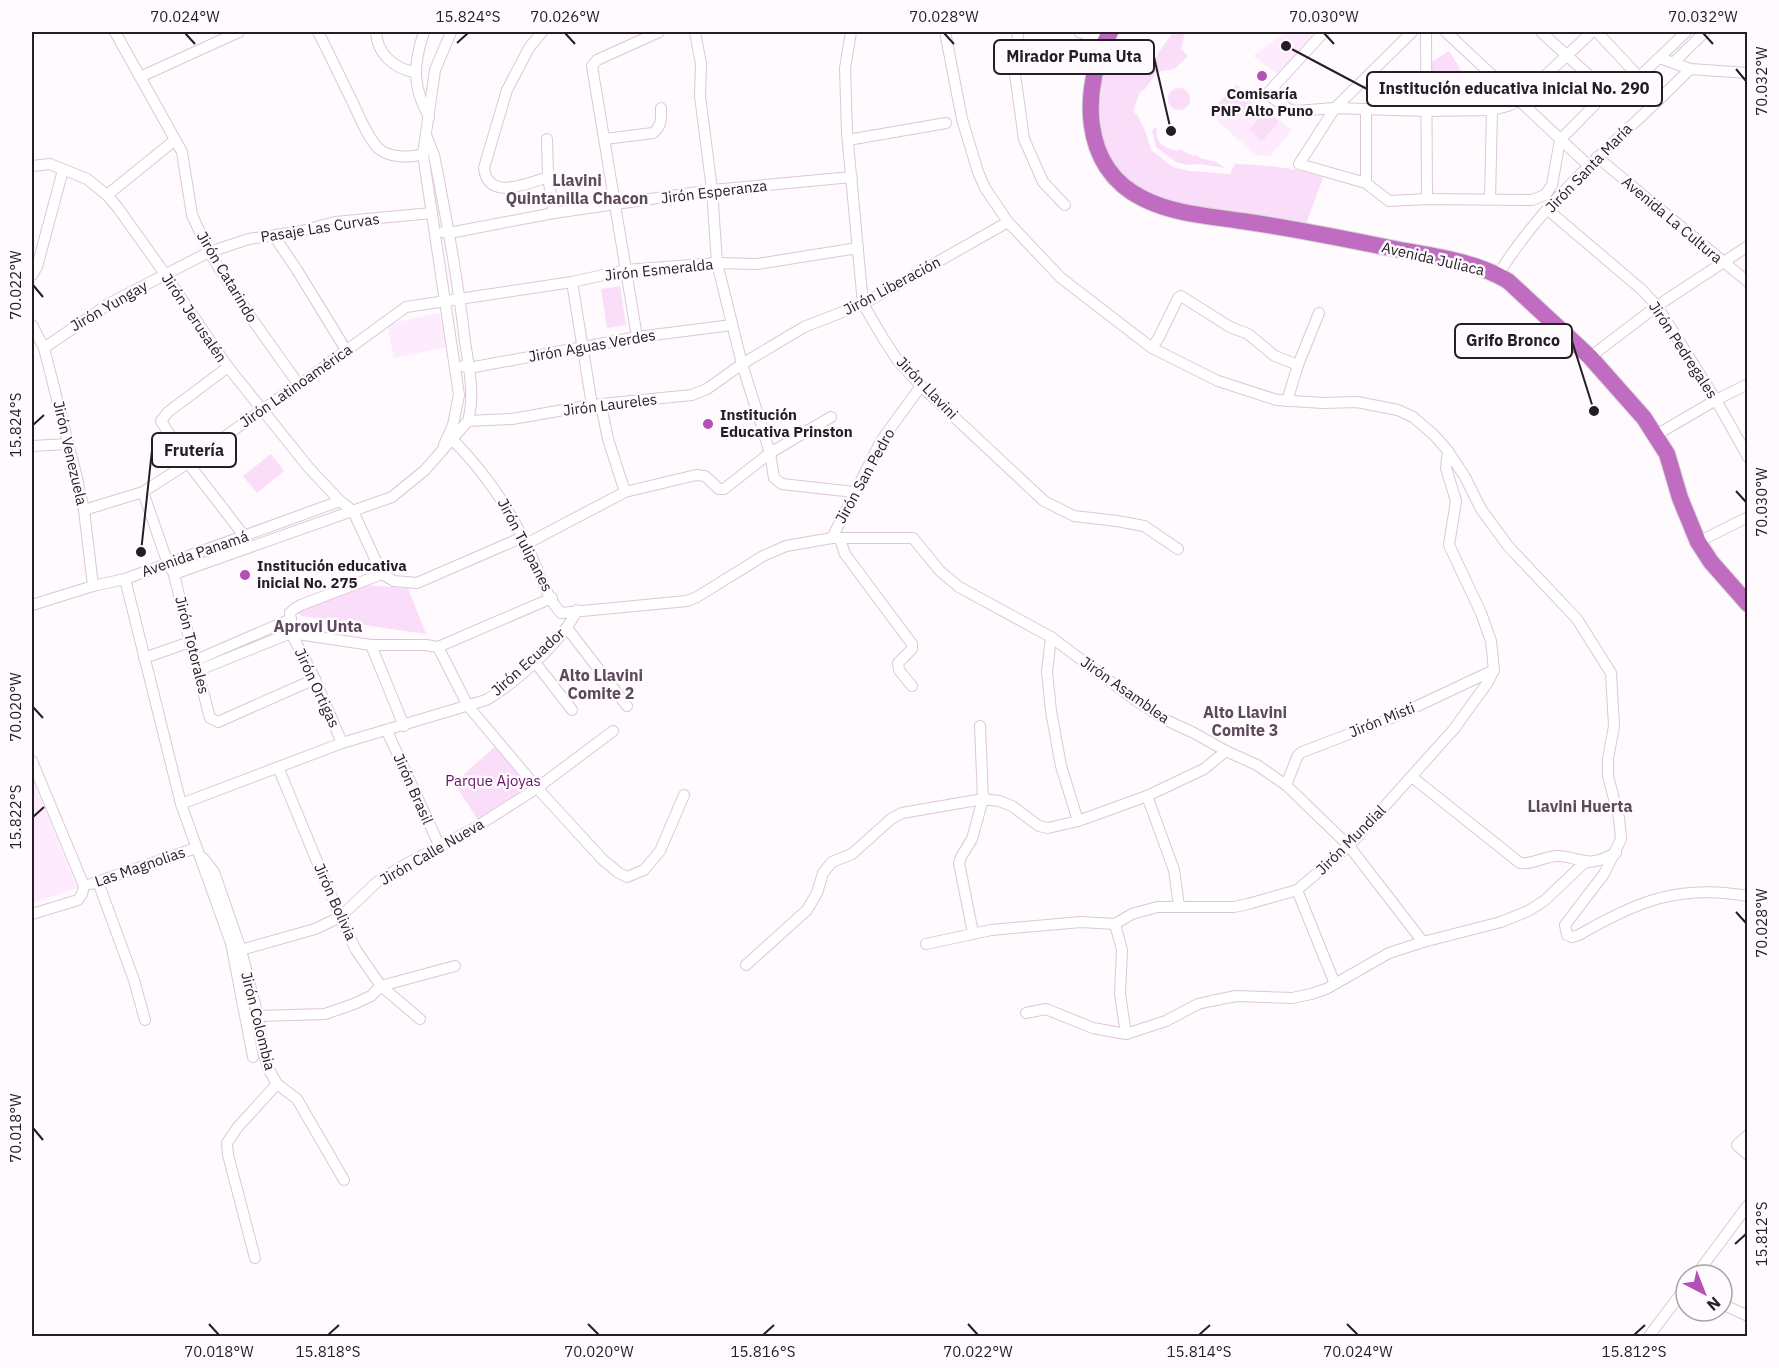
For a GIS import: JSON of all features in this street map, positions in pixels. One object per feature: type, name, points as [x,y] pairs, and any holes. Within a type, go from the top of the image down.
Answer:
[{"type":"highway","name":"Avenida Juliaca","points":[[1107,36],[1091,85],[1090,109],[1095,144],[1110,171],[1120,183],[1142,198],[1177,211],[1276,226],[1465,263],[1498,275],[1519,290],[1590,357],[1619,388],[1656,435],[1667,454],[1680,498],[1698,542],[1748,604]]},
{"type":"street","name":"Jirón Catarindo","points":[[115,32],[182,152],[192,215],[209,252],[252,319],[299,385]]},
{"type":"street","points":[[141,77],[239,32]]},
{"type":"street","points":[[318,32],[363,124],[378,148],[383,152],[413,157],[423,154]]},
{"type":"street","points":[[376,32],[377,43],[388,58],[395,64],[414,72]]},
{"type":"street","points":[[424,32],[414,72],[420,100],[429,117]]},
{"type":"street","name":"Avenida Panamá","points":[[439,456],[453,425],[459,395],[423,154],[435,70],[451,32]]},
{"type":"street","points":[[542,32],[529,48],[507,90],[484,168],[485,177],[490,183],[503,188],[548,177]]},
{"type":"street","points":[[637,337],[592,66],[597,60],[659,32]]},
{"type":"street","points":[[695,32],[701,64],[700,96],[710,170],[717,263],[742,364],[770,453],[774,478],[782,484],[854,492]]},
{"type":"street","name":"Jirón Llavini","points":[[850,32],[845,68],[848,140],[863,304],[898,361],[921,386],[1044,501],[1074,516],[1117,520],[1144,526],[1178,549]]},
{"type":"street","points":[[945,32],[957,99],[978,172],[993,203],[1008,222],[1068,284],[1152,348],[1218,381],[1277,400],[1323,403],[1357,402],[1398,410],[1413,417],[1448,451],[1465,477],[1481,509],[1501,537],[1577,619],[1611,673],[1614,726],[1608,759],[1608,776],[1621,827],[1621,839],[1616,853],[1594,888],[1564,925],[1567,935],[1572,937],[1579,935],[1644,902],[1667,895],[1703,892],[1748,896]]},
{"type":"street","points":[[1018,32],[1015,74],[1024,140],[1043,182],[1065,205]]},
{"type":"street","points":[[1079,32],[1107,36]]},
{"type":"street","points":[[1324,32],[1267,94],[1290,110],[1335,108],[1426,111],[1492,110],[1508,106],[1518,101],[1592,32]]},
{"type":"street","points":[[1412,32],[1335,108],[1299,164],[1366,183],[1389,201],[1532,200],[1545,195],[1552,185],[1560,140],[1620,79]]},
{"type":"street","points":[[1426,32],[1427,199]]},
{"type":"street","points":[[1446,32],[1588,166]]},
{"type":"street","points":[[1541,32],[1607,92]]},
{"type":"street","points":[[1597,32],[1639,77],[1662,96]]},
{"type":"street","points":[[1639,77],[1686,32]]},
{"type":"street","points":[[1674,62],[1705,32]]},
{"type":"street","points":[[1660,58],[1690,69],[1748,72]]},
{"type":"street","name":"Jirón Santa María","points":[[1498,275],[1514,248],[1588,166],[1690,69]]},
{"type":"street","points":[[605,139],[653,133],[661,123],[661,108]]},
{"type":"street","points":[[1366,110],[1366,183]]},
{"type":"street","points":[[1491,199],[1492,110]]},
{"type":"street","points":[[848,140],[946,123]]},
{"type":"street","name":"Avenida Panamá","points":[[32,605],[93,586],[171,569],[353,512],[392,497],[439,456],[453,440],[468,421],[471,412],[471,387],[449,233],[434,155],[426,135]]},
{"type":"street","points":[[547,139],[548,177],[554,213]]},
{"type":"street","points":[[106,195],[175,140]]},
{"type":"street","name":"Avenida La Cultura","points":[[1597,157],[1748,282]]},
{"type":"street","name":"Jirón Jerusalén","points":[[32,166],[50,164],[87,179],[118,208],[228,367],[309,468],[340,501]]},
{"type":"street","points":[[32,275],[37,267],[63,170]]},
{"type":"street","name":"Jirón Esperanza","points":[[434,230],[449,233],[554,213],[712,190],[852,177]]},
{"type":"street","name":"Jirón Pedregales","points":[[1548,210],[1657,306],[1716,400],[1748,458]]},
{"type":"street","name":"Pasaje Las Curvas","points":[[209,252],[249,239],[274,236],[335,222],[432,213]]},
{"type":"street","name":"Jirón Liberación","points":[[742,364],[804,327],[863,304],[1008,222]]},
{"type":"street","points":[[274,236],[346,351]]},
{"type":"street","points":[[1590,357],[1657,306],[1748,246]]},
{"type":"street","name":"Jirón Esmeralda","points":[[460,299],[572,282],[627,270],[717,263],[757,264],[858,248]]},
{"type":"street","name":"Jirón Yungay","points":[[44,348],[110,303],[209,252]]},
{"type":"street","points":[[572,282],[581,346],[625,492]]},
{"type":"street","points":[[1152,348],[1181,296],[1230,327],[1248,334],[1275,356],[1298,365]]},
{"type":"street","name":"Jirón Latinoamérica","points":[[84,510],[143,492],[299,385],[406,307],[460,299]]},
{"type":"street","points":[[1287,401],[1298,365],[1319,313]]},
{"type":"street","name":"Jirón Venezuela","points":[[32,325],[44,348],[69,444],[84,510],[93,586]]},
{"type":"street","name":"Jirón Aguas Verdes","points":[[453,363],[469,368],[581,346],[732,325]]},
{"type":"street","name":"Jirón Laureles","points":[[468,421],[512,419],[597,405],[692,394],[707,389],[742,364]]},
{"type":"street","points":[[228,367],[168,412],[161,422],[188,463],[245,537]]},
{"type":"street","points":[[1656,435],[1748,384]]},
{"type":"street","name":"Jirón San Pedro","points":[[836,539],[854,492],[881,441],[921,386]]},
{"type":"street","points":[[340,501],[353,512],[382,574],[394,581],[417,583],[525,541],[625,492],[696,475],[705,476],[718,489],[724,489],[770,453],[831,417]]},
{"type":"street","name":"Jirón Tulipanes","points":[[453,440],[499,494],[561,612],[577,610]]},
{"type":"street","points":[[32,446],[69,444]]},
{"type":"street","points":[[1448,451],[1446,468],[1456,501],[1449,545],[1481,613],[1491,641],[1494,670]]},
{"type":"street","name":"Jirón Totorales","points":[[143,492],[171,569],[210,717],[218,723],[315,680]]},
{"type":"street","name":"Avenida Panamá","points":[[171,569],[245,537],[340,501]]},
{"type":"street","points":[[1698,542],[1748,517]]},
{"type":"street","name":"Jirón Asamblea","points":[[836,539],[902,536],[916,539],[940,571],[959,587],[1051,637],[1135,700],[1166,720],[1257,765],[1286,785],[1349,846],[1423,942]]},
{"type":"street","points":[[577,610],[687,601],[763,556],[786,546],[836,539],[912,644],[912,649],[898,663],[899,670],[912,686]]},
{"type":"street","points":[[291,633],[290,613],[294,609],[382,574]]},
{"type":"street","name":"Jirón Colombia","points":[[125,579],[181,804],[231,943],[253,1057]]},
{"type":"street","points":[[197,665],[291,633],[371,645],[438,647],[552,598]]},
{"type":"street","name":"Jirón Ecuador","points":[[181,804],[342,744],[486,700],[501,691],[534,661],[567,628],[577,610]]},
{"type":"street","points":[[197,665],[291,619]]},
{"type":"street","points":[[567,628],[627,706]]},
{"type":"street","name":"Jirón Ortigas","points":[[291,633],[315,680],[342,744]]},
{"type":"street","points":[[1051,637],[1047,672],[1051,711],[1061,766],[1078,821]]},
{"type":"street","points":[[144,658],[190,642]]},
{"type":"street","points":[[371,645],[404,726]]},
{"type":"street","points":[[438,647],[468,706],[537,788],[603,860],[619,873],[627,877],[644,870],[660,851],[684,795]]},
{"type":"street","points":[[534,661],[572,710]]},
{"type":"street","name":"Jirón Mundial","points":[[926,944],[991,930],[1081,922],[1115,924],[1144,910],[1157,907],[1234,907],[1297,890],[1349,846],[1412,777],[1454,729],[1494,670]]},
{"type":"street","name":"Jirón Misti","points":[[1286,785],[1298,755],[1302,752],[1373,723],[1394,717],[1494,670]]},
{"type":"street","points":[[973,933],[959,863],[972,839],[983,799],[980,726]]},
{"type":"street","name":"Jirón Brasil","points":[[387,731],[440,847]]},
{"type":"street","name":"Jirón Calle Nueva","points":[[241,950],[315,929],[340,917],[377,882],[537,788],[613,731]]},
{"type":"street","points":[[746,966],[807,910],[817,893],[824,873],[832,862],[852,854],[891,819],[902,813],[983,799],[999,801],[1012,806],[1044,828],[1078,821],[1147,796],[1204,769],[1226,751]]},
{"type":"street","points":[[32,761],[84,886],[78,900],[32,914]]},
{"type":"street","name":"Jirón Bolivia","points":[[278,767],[356,950],[381,986],[420,1019]]},
{"type":"street","points":[[1412,777],[1520,863],[1526,864],[1557,856],[1587,861],[1600,860],[1616,853]]},
{"type":"street","points":[[1147,796],[1174,870],[1179,906]]},
{"type":"street","name":"Jirón Colombia","points":[[196,848],[214,872],[241,950],[262,1032],[262,1047],[268,1068],[277,1084],[297,1100],[344,1179]]},
{"type":"street","name":"Las Magnolias","points":[[84,886],[196,848]]},
{"type":"street","points":[[1026,1012],[1052,1010],[1093,1028],[1126,1034],[1166,1021],[1198,1004],[1211,1001],[1236,996],[1292,998],[1311,994],[1335,984],[1389,953],[1500,922],[1528,911],[1544,902],[1587,861]]},
{"type":"street","points":[[98,882],[134,980],[145,1020]]},
{"type":"street","points":[[1297,890],[1335,984]]},
{"type":"street","points":[[1115,924],[1122,950],[1120,994],[1126,1034]]},
{"type":"street","points":[[258,1016],[325,1014],[371,996],[381,986],[455,966]]},
{"type":"street","points":[[255,1258],[228,1155],[227,1143],[237,1128],[277,1084]]},
{"type":"street","points":[[1747,1156],[1737,1145],[1748,1135]]},
{"type":"street","points":[[1705,1263],[1748,1205]]},
{"type":"street","points":[[1649,1336],[1674,1304]]},
{"type":"street","points":[[1666,1316],[1674,1310]]},
{"type":"street","points":[[1734,1310],[1748,1316]]},
{"type":"shaded area","points":[[1286,32],[1307,32],[1314,37],[1279,75],[1253,56]]},
{"type":"shaded area","points":[[1236,84],[1292,130],[1268,156],[1255,155],[1208,112]]},
{"type":"shaded area","points":[[439,313],[447,347],[394,358],[387,324]]},
{"type":"shaded area","points":[[32,778],[77,888],[32,903]]},
{"type":"green space","points":[[1173,32],[1185,32],[1181,49],[1188,56],[1174,69],[1157,72],[1145,89],[1140,92],[1133,111],[1146,133],[1151,150],[1173,167],[1189,171],[1230,174],[1235,164],[1246,164],[1291,169],[1323,178],[1303,232],[1164,203],[1134,187],[1106,154],[1094,120],[1109,38],[1149,66]]},
{"type":"green space","points":[[1449,51],[1472,88],[1450,102],[1427,65]]},
{"type":"green space","points":[[1236,86],[1253,100],[1236,118],[1219,103]]},
{"type":"green space","points":[[1179,88],[1187,91],[1190,99],[1187,107],[1179,110],[1171,107],[1168,99],[1171,91]]},
{"type":"green space","points":[[1266,110],[1279,122],[1262,141],[1249,130]]},
{"type":"green space","points":[[1157,127],[1157,138],[1165,147],[1178,151],[1179,149],[1194,156],[1195,154],[1225,168],[1176,162],[1156,147],[1152,130]]},
{"type":"green space","points":[[620,286],[626,325],[607,328],[601,289]]},
{"type":"green space","points":[[271,454],[284,471],[257,493],[243,476]]},
{"type":"green space","points":[[364,585],[408,588],[426,634],[302,616],[298,613],[300,609]]},
{"type":"green space","name":"Parque Ajoyas","points":[[498,744],[532,783],[478,820],[454,783]]},
{"type":"place","name":"Institución educativa inicial No. 290","points":[[1286,46]]},
{"type":"place","name":"Comisaría PNP Alto Puno","points":[[1262,76]]},
{"type":"place","name":"Mirador Puma Uta","points":[[1171,131]]},
{"type":"place","name":"Grifo Bronco","points":[[1594,411]]},
{"type":"place","name":"Institución Educativa Prinston","points":[[708,424]]},
{"type":"place","name":"Frutería","points":[[141,552]]},
{"type":"place","name":"Institución educativa inicial No. 275","points":[[245,575]]},
{"type":"district","name":"Llavini Quintanilla Chacon","points":[[577,189]]},
{"type":"district","name":"Aprovi Unta","points":[[318,626]]},
{"type":"district","name":"Alto Llavini Comite 2","points":[[601,684]]},
{"type":"district","name":"Alto Llavini Comite 3","points":[[1245,721]]},
{"type":"district","name":"Llavini Huerta","points":[[1580,806]]}]
